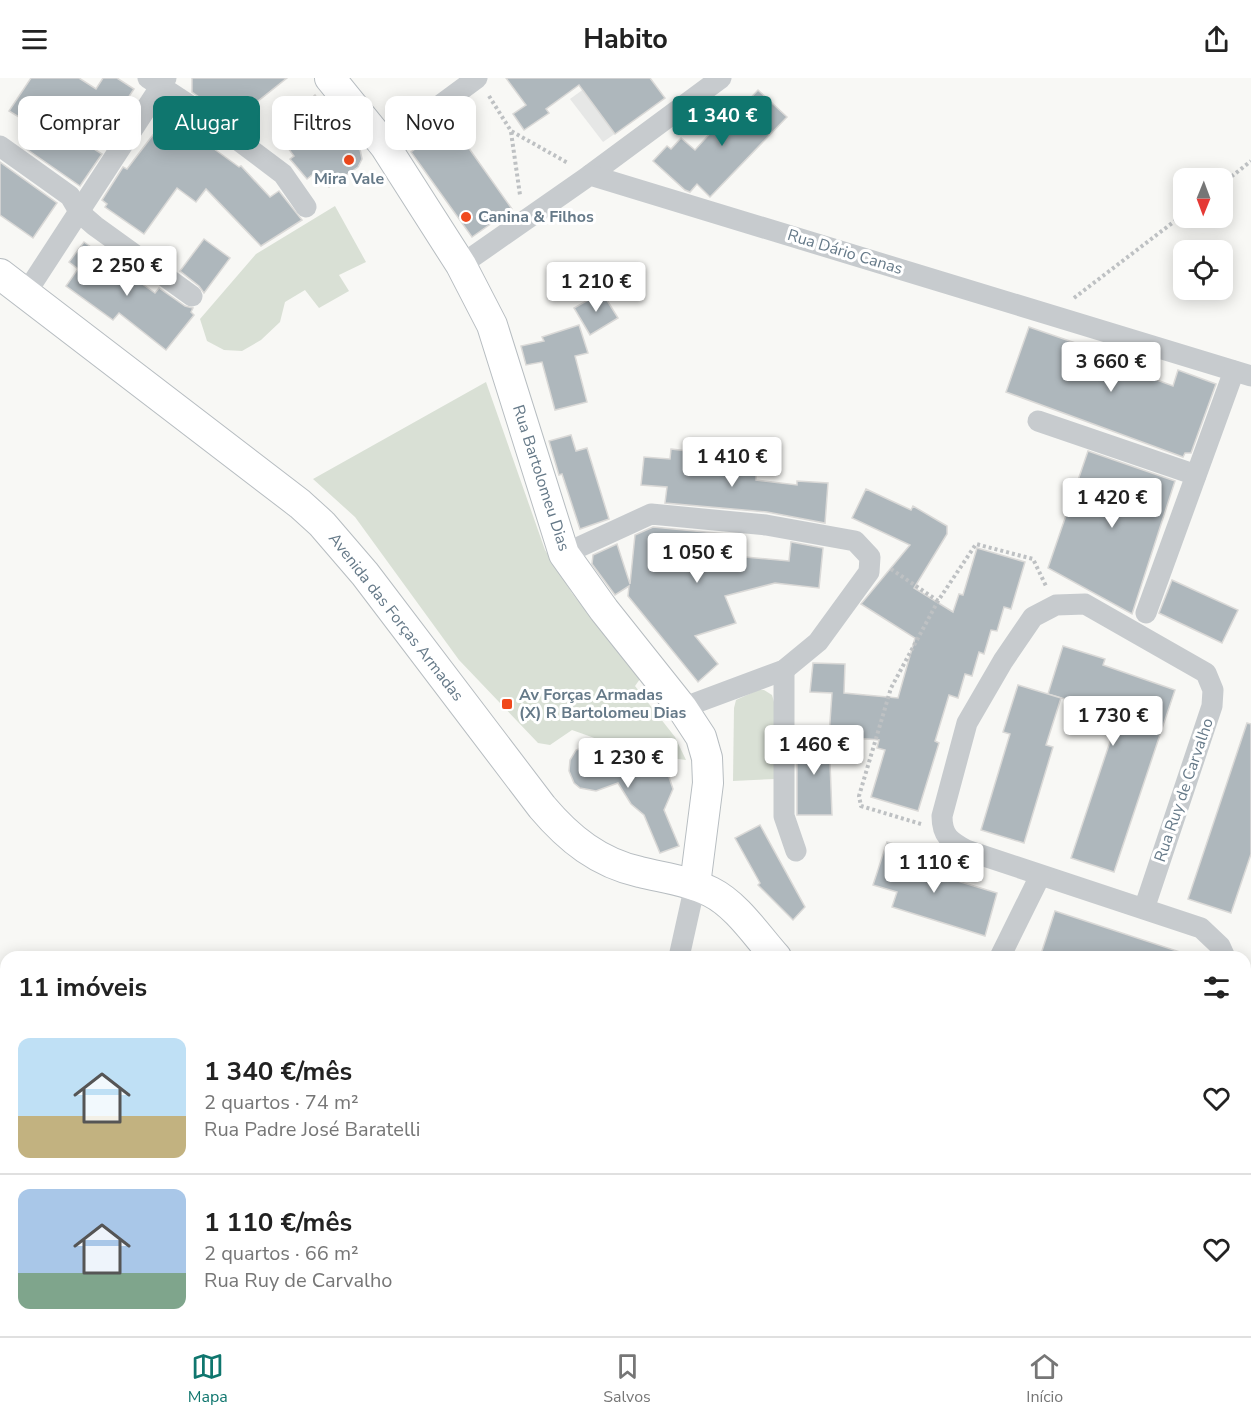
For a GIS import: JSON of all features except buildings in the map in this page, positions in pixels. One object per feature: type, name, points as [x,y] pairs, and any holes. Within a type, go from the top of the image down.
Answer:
[{"type":"street","name":"Rua Bartolomeu Dias","points":[[330,78],[384,146],[461,265],[492,325],[564,554],[604,610],[682,708],[701,737],[707,758],[708,783],[695,885]]},
{"type":"street","points":[[384,146],[477,78]]},
{"type":"street","points":[[461,265],[590,175],[721,78]]},
{"type":"street","points":[[26,293],[80,213],[158,81],[283,174],[306,207]]},
{"type":"street","points":[[0,146],[70,196],[80,213],[192,296]]},
{"type":"street","name":"Rua Dário Canas","points":[[590,175],[1243,373]]},
{"type":"street","name":"Avenida das Forças Armadas","points":[[0,274],[300,504],[322,524],[365,574],[542,807],[573,839],[609,862],[695,885],[724,901],[770,951]]},
{"type":"street","points":[[1146,613],[1196,475],[1243,373]]},
{"type":"street","points":[[1038,421],[1196,475]]},
{"type":"street","points":[[564,554],[651,514],[766,525],[855,542],[870,557],[872,563],[869,572],[818,642],[784,670],[682,708]]},
{"type":"street","name":"Rua Ruy de Carvalho","points":[[942,830],[942,816],[967,723],[1003,661],[1033,617],[1056,605],[1085,603],[1206,673],[1213,690],[1212,706],[1144,909]]},
{"type":"street","points":[[784,670],[784,816],[796,851]]},
{"type":"street","points":[[942,830],[948,840],[966,850],[1201,928],[1222,951]]},
{"type":"street","points":[[1003,951],[1040,876]]},
{"type":"street","points":[[680,951],[695,885]]},
{"type":"path","points":[[477,78],[511,131],[520,195],[520,224]]},
{"type":"path","points":[[511,131],[590,175]]},
{"type":"path","points":[[1233,175],[1251,161]]},
{"type":"path","points":[[1050,314],[1119,266],[1173,223]]},
{"type":"path","points":[[942,830],[861,806],[859,796],[891,688],[938,601],[976,544],[1033,559],[1056,605]]},
{"type":"path","points":[[872,563],[884,564],[938,601]]},
{"type":"shaded area","points":[[599,78],[649,110],[603,142],[570,99]]},
{"type":"shaded area","points":[[335,206],[366,262],[339,275],[349,291],[319,308],[305,290],[285,302],[280,322],[261,340],[242,351],[224,350],[207,341],[200,319],[256,254]]},
{"type":"shaded area","points":[[486,382],[545,550],[572,593],[640,679],[635,686],[675,737],[686,760],[639,754],[572,730],[550,745],[538,743],[459,660],[355,517],[313,479]]},
{"type":"shaded area","points":[[758,690],[764,690],[772,695],[774,702],[775,779],[733,781],[736,700]]},
{"type":"place","name":"Mira Vale","points":[[349,160]]},
{"type":"place","name":"Canina & Filhos","points":[[466,217]]},
{"type":"place","name":"Av Forças Armadas (X) R Bartolomeu Dias","points":[[507,704]]}]
